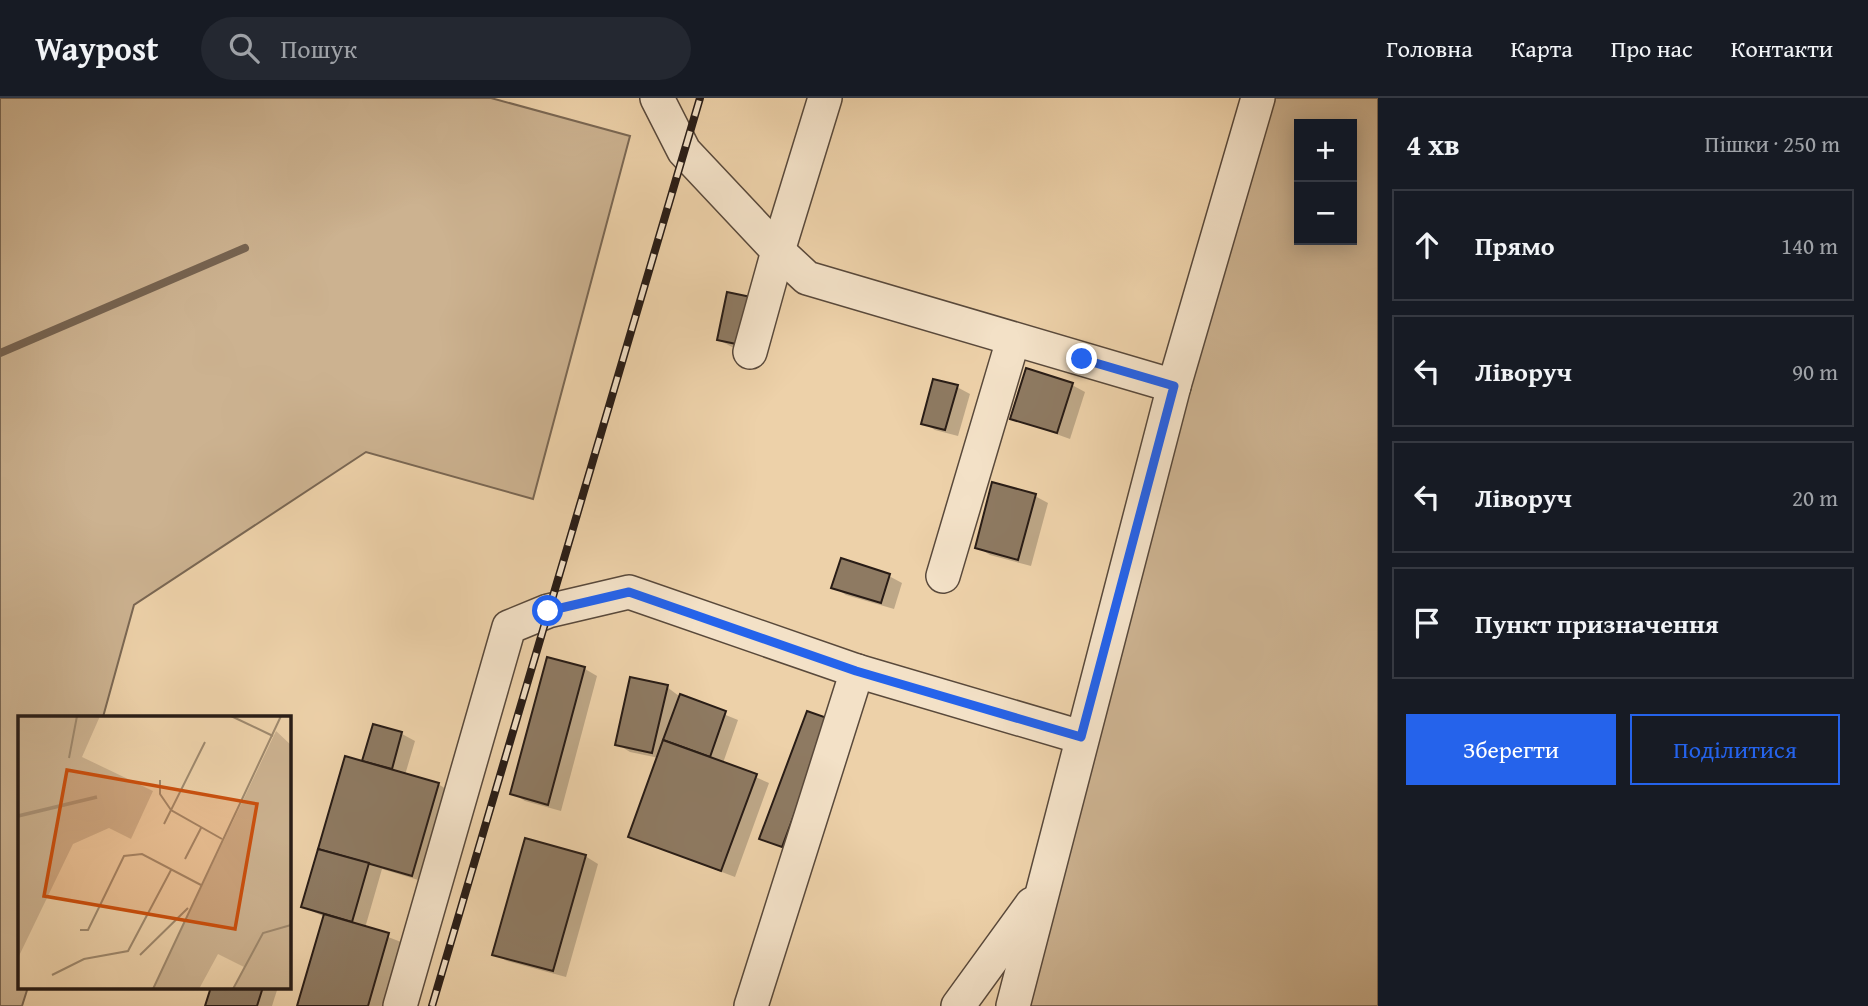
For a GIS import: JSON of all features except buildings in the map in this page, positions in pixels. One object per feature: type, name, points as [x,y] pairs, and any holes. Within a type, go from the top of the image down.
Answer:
[{"type":"street","points":[[657,98],[684,151],[807,278],[1174,386]]},
{"type":"street","points":[[750,352],[825,98]]},
{"type":"street","points":[[1013,1006],[1174,386],[1258,98]]},
{"type":"street","points":[[943,576],[1013,340]]},
{"type":"street","points":[[400,1006],[509,627],[548,611],[629,592],[856,671],[1081,737]]},
{"type":"street","points":[[751,1006],[856,671]]},
{"type":"street","points":[[958,1006],[1042,891]]},
{"type":"shaded area","points":[[0,98],[491,98],[630,136],[533,499],[366,452],[134,605],[103,716],[18,716],[18,988],[28,988],[22,1006],[0,1006]]},
{"type":"shaded area","points":[[1258,98],[1378,98],[1378,1006],[1013,1006]]},
{"type":"waterway","points":[[0,353],[245,248]]},
{"type":"railway","points":[[432,1006],[700,98]]},
{"type":"route","points":[[548,611],[629,592],[856,671],[1081,737],[1174,386],[1106,369],[1082,359]]}]
